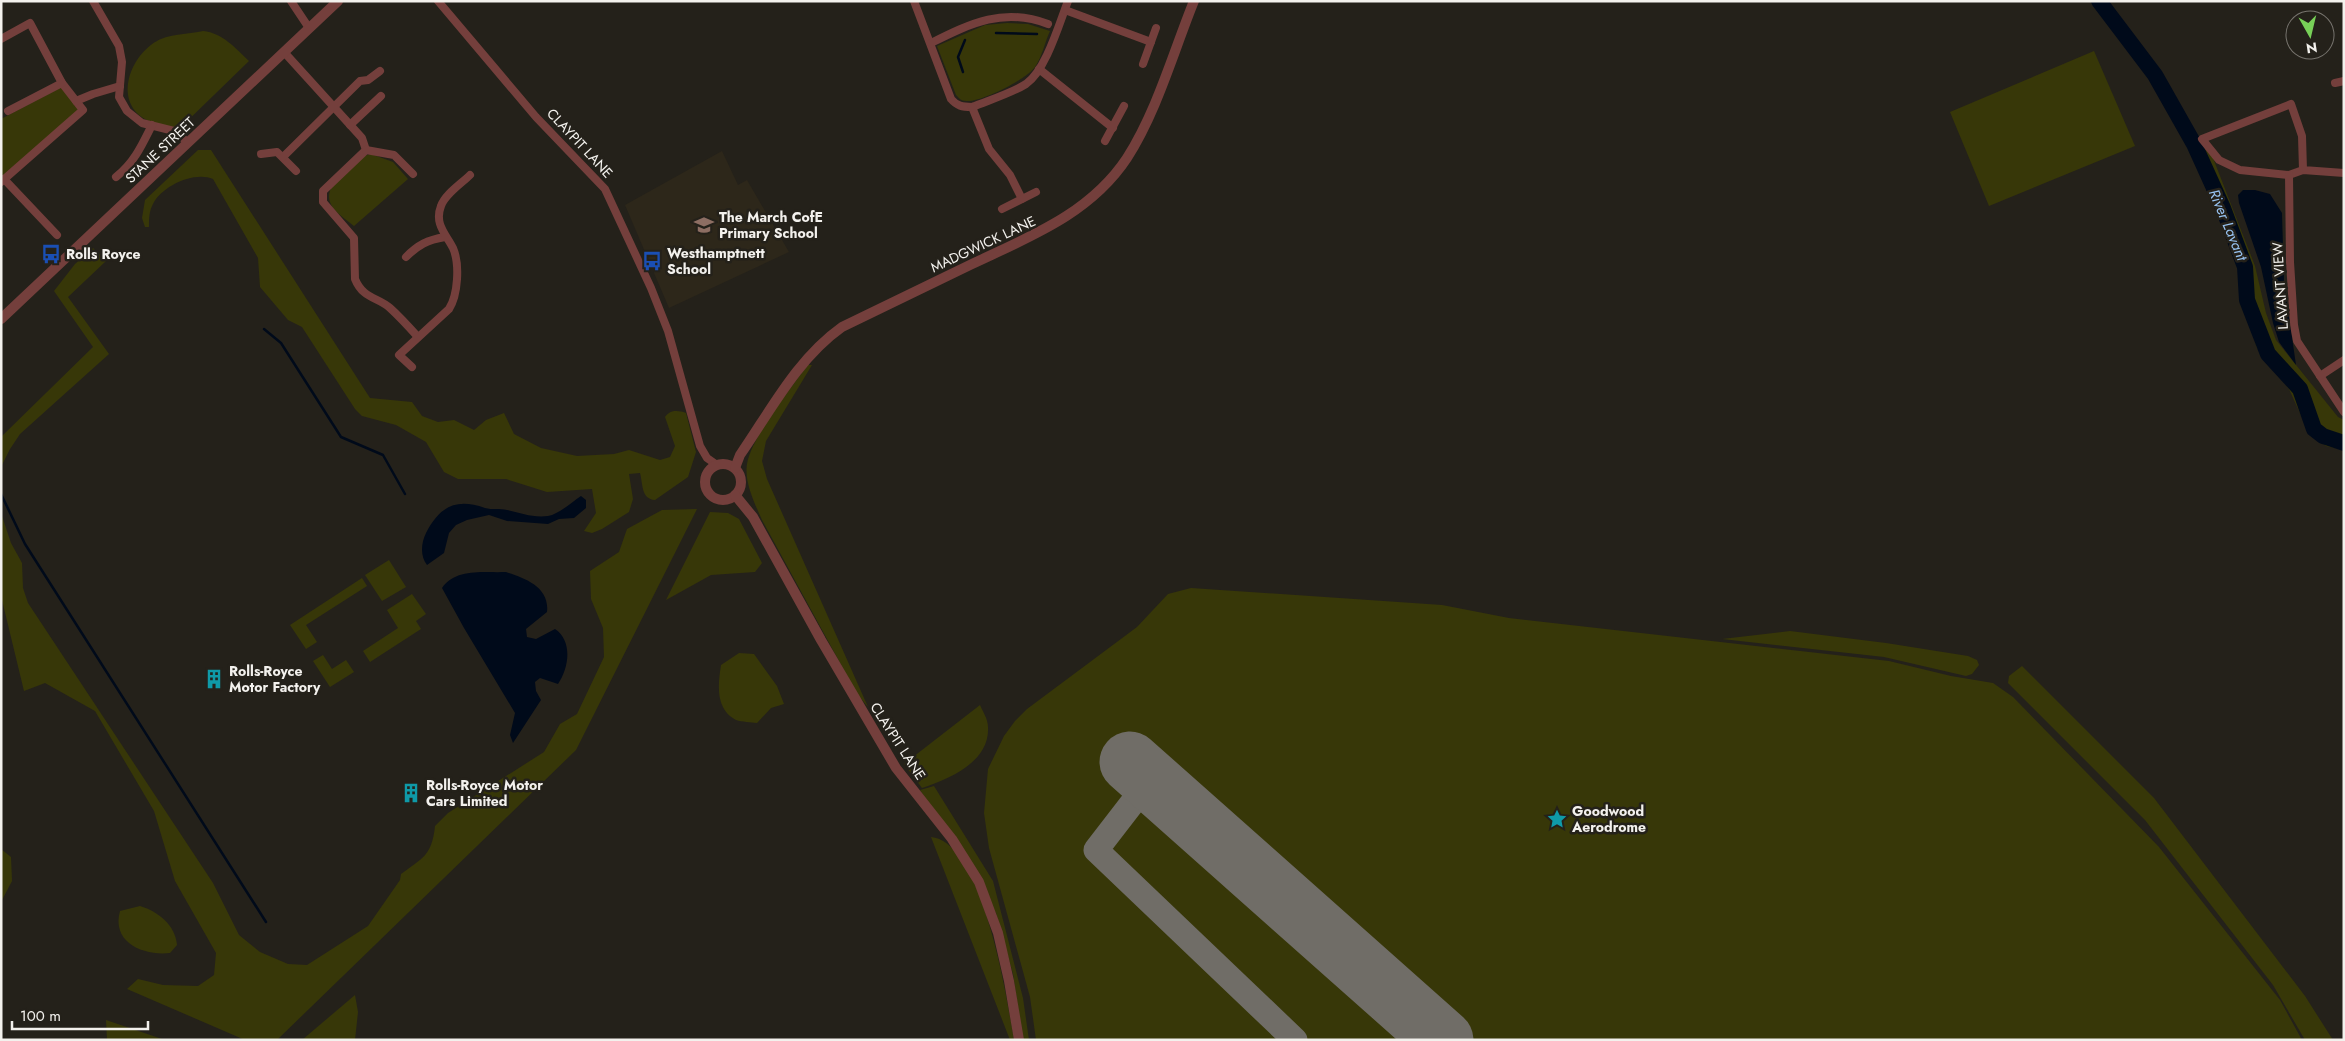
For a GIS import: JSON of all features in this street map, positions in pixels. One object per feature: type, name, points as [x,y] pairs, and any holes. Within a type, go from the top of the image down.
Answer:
[{"type":"street","points":[[94,1],[119,46],[122,62],[119,97],[127,111],[142,123],[178,132],[187,144]]},
{"type":"street","points":[[291,1],[310,28]]},
{"type":"street","name":"STANE STREET","points":[[1,319],[338,1]]},
{"type":"street","name":"CLAYPIT LANE","points":[[438,1],[536,117],[605,189],[651,288],[668,331],[700,446],[707,458],[718,465]]},
{"type":"street","points":[[914,1],[951,98],[956,104],[972,107],[1026,83],[1039,69],[1068,1]]},
{"type":"street","name":"MADGWICK LANE","points":[[735,468],[740,454],[809,355],[823,341],[842,327],[1054,225],[1087,202],[1103,186],[1125,161],[1145,127],[1194,1]]},
{"type":"street","points":[[1065,10],[1151,42]]},
{"type":"street","points":[[930,43],[976,23],[993,18],[1025,17],[1048,24]]},
{"type":"street","points":[[1,39],[30,24],[62,83],[83,110],[3,181],[57,235]]},
{"type":"street","points":[[1143,64],[1156,28]]},
{"type":"street","points":[[284,52],[362,138],[366,150]]},
{"type":"street","points":[[1039,69],[1113,128]]},
{"type":"street","points":[[283,156],[360,81],[368,80],[380,71]]},
{"type":"street","points":[[2335,83],[2344,81]]},
{"type":"street","points":[[8,111],[62,83]]},
{"type":"street","points":[[76,101],[120,86]]},
{"type":"street","points":[[350,125],[381,96]]},
{"type":"street","points":[[2303,170],[2302,136],[2291,104],[2202,140],[2219,160],[2240,170],[2289,175],[2303,170],[2344,173]]},
{"type":"street","points":[[1105,141],[1124,106]]},
{"type":"street","points":[[972,107],[988,146],[1010,175],[1022,199]]},
{"type":"street","points":[[116,177],[128,168],[137,155],[152,125]]},
{"type":"street","points":[[366,150],[394,156],[412,174]]},
{"type":"street","points":[[366,150],[323,191],[323,202],[354,238],[354,279],[357,284],[371,299],[388,306],[418,336]]},
{"type":"street","points":[[261,154],[276,152],[283,156],[296,171]]},
{"type":"street","points":[[412,367],[399,355],[454,302],[456,266],[453,248],[444,238],[439,219],[440,206],[446,197],[470,175]]},
{"type":"street","name":"LAVANT VIEW","points":[[2289,175],[2294,325],[2297,341],[2344,412]]},
{"type":"street","points":[[1002,209],[1036,192]]},
{"type":"street","points":[[406,258],[418,245],[428,240],[444,238]]},
{"type":"street","points":[[2320,376],[2344,360]]},
{"type":"street","points":[[725,464],[735,468],[741,482],[735,495],[729,499],[717,499],[706,490],[706,475],[709,470],[718,465],[725,464]]},
{"type":"street","name":"CLAYPIT LANE","points":[[735,495],[753,517],[821,640],[896,768],[952,839],[979,882],[998,934],[1009,981],[1019,1040]]},
{"type":"shaded area","points":[[1028,24],[1050,31],[1035,67],[1023,78],[992,94],[973,101],[961,100],[956,95],[937,46],[985,25]]},
{"type":"shaded area","points":[[203,31],[223,38],[249,61],[179,129],[143,118],[132,106],[128,95],[128,84],[136,62],[143,52],[161,39]]},
{"type":"shaded area","points":[[2094,51],[2135,146],[1989,206],[1950,112]]},
{"type":"shaded area","points":[[62,87],[79,109],[1,179],[1,119]]},
{"type":"shaded area","points":[[2202,139],[2206,140],[2255,266],[2266,313],[2276,340],[2338,417],[2344,420],[2344,450],[2326,446],[2310,435],[2289,389],[2257,348],[2243,305],[2242,278],[2190,148]]},
{"type":"shaded area","points":[[198,150],[211,150],[370,398],[412,402],[422,416],[438,422],[454,420],[474,430],[486,420],[504,413],[514,434],[541,448],[577,456],[614,454],[629,450],[660,460],[670,457],[675,446],[665,417],[671,412],[683,412],[686,413],[696,452],[688,477],[655,500],[650,499],[645,494],[640,473],[629,474],[633,499],[629,512],[592,533],[584,531],[596,513],[592,489],[547,492],[506,479],[458,479],[444,472],[426,442],[396,425],[362,416],[355,409],[302,327],[288,320],[260,287],[258,258],[213,179],[197,177],[171,186],[157,197],[150,212],[149,227],[145,227],[142,218],[145,200]]},
{"type":"shaded area","name":"The March CofE Primary School","points":[[722,151],[738,185],[747,180],[789,252],[669,308],[625,205]]},
{"type":"shaded area","points":[[371,154],[393,162],[408,179],[354,226],[331,205],[329,194],[331,188],[364,156]]},
{"type":"shaded area","points":[[93,248],[106,261],[68,297],[109,354],[20,434],[1,467],[1,437],[93,347],[54,291],[75,264]]},
{"type":"shaded area","points":[[808,365],[812,365],[766,441],[762,461],[767,479],[868,707],[857,694],[762,520],[747,478],[747,464],[756,441],[773,413]]},
{"type":"shaded area","points":[[697,509],[576,750],[277,1040],[245,1040],[127,989],[138,979],[163,985],[198,986],[214,975],[216,953],[175,881],[154,811],[95,711],[45,683],[24,691],[1,596],[1,513],[11,543],[22,563],[23,588],[28,603],[213,883],[239,935],[260,952],[288,964],[307,965],[368,926],[400,880],[401,874],[421,859],[429,850],[435,826],[448,813],[544,752],[560,724],[577,714],[604,657],[603,628],[591,599],[590,571],[619,552],[627,529],[662,510]]},
{"type":"shaded area","points":[[710,512],[728,513],[739,519],[762,563],[755,572],[711,575],[666,600]]},
{"type":"shaded area","points":[[389,560],[406,587],[382,601],[365,575]]},
{"type":"shaded area","points":[[362,578],[367,586],[306,625],[317,642],[306,649],[290,625]]},
{"type":"shaded area","name":"Goodwood Aerodrome","points":[[1191,588],[1442,605],[1509,618],[1889,661],[1951,676],[1993,683],[2013,697],[2159,847],[2280,1000],[2302,1040],[1036,1040],[1030,997],[989,848],[984,813],[988,769],[1004,736],[1027,709],[1137,627],[1168,594]]},
{"type":"shaded area","points":[[412,594],[426,614],[416,621],[421,629],[370,662],[363,651],[398,628],[387,610]]},
{"type":"shaded area","points":[[1790,631],[1968,656],[1977,660],[1979,665],[1972,674],[1966,676],[1884,657],[1722,639]]},
{"type":"shaded area","points":[[739,653],[754,654],[777,686],[784,704],[771,708],[757,723],[736,720],[729,715],[721,703],[719,680],[721,665]]},
{"type":"shaded area","points":[[323,655],[332,669],[346,660],[354,672],[330,687],[313,661]]},
{"type":"shaded area","points":[[2022,666],[2154,798],[2305,996],[2333,1040],[2305,1040],[2273,985],[2145,820],[2008,683],[2009,676]]},
{"type":"shaded area","points":[[980,705],[988,727],[987,739],[982,750],[966,767],[955,774],[922,788],[904,764]]},
{"type":"shaded area","points":[[934,786],[993,881],[1023,998],[1029,1040],[1023,1040],[1013,974],[996,913],[920,790]]},
{"type":"shaded area","points":[[931,837],[949,845],[965,865],[978,892],[998,959],[1014,1040],[1010,1040]]},
{"type":"shaded area","points":[[1,849],[11,857],[12,881],[1,902]]},
{"type":"shaded area","points":[[140,906],[160,916],[173,931],[177,945],[170,953],[150,952],[140,949],[125,939],[120,931],[118,922],[120,911]]},
{"type":"shaded area","points":[[355,995],[358,1012],[355,1040],[302,1040]]},
{"type":"shaded area","points":[[106,1020],[165,1040],[107,1040]]},
{"type":"water","points":[[2243,190],[2255,190],[2270,194],[2282,213],[2284,282],[2296,365],[2279,342],[2273,323],[2261,267],[2239,203],[2238,195]]},
{"type":"water","points":[[581,496],[586,500],[586,508],[574,518],[559,519],[548,524],[507,521],[489,515],[467,520],[456,525],[449,533],[444,553],[427,565],[423,558],[422,545],[431,524],[443,511],[457,504],[475,505],[488,509],[504,509],[532,516],[548,516],[561,510]]},
{"type":"water","points":[[506,572],[521,577],[535,585],[545,596],[547,612],[526,629],[527,637],[536,639],[555,629],[565,640],[567,647],[567,663],[562,678],[558,684],[540,678],[535,682],[536,691],[541,700],[513,743],[510,735],[515,713],[442,588],[455,577],[462,574]]},
{"type":"waterway","name":"River Lavant","points":[[2099,1],[2155,75],[2194,144],[2223,208],[2245,267],[2247,300],[2268,354],[2300,389],[2314,429],[2323,436],[2344,443]]},
{"type":"waterway","points":[[996,33],[1037,34]]},
{"type":"waterway","points":[[963,72],[958,57],[965,40]]},
{"type":"waterway","points":[[264,329],[281,343],[341,437],[383,455],[405,494]]},
{"type":"waterway","points":[[1,494],[25,544],[266,922]]},
{"type":"taxiway","points":[[1150,780],[1096,850],[1295,1040]]},
{"type":"runway","points":[[1130,762],[1443,1040]]},
{"type":"place","name":"The March CofE Primary School","points":[[704,225]]},
{"type":"place","name":"Rolls Royce","points":[[51,254]]},
{"type":"place","name":"Westhamptnett School","points":[[652,261]]},
{"type":"place","name":"Rolls-Royce Motor Factory","points":[[214,679]]},
{"type":"place","name":"Rolls-Royce Motor Cars Limited","points":[[411,793]]},
{"type":"place","name":"Goodwood Aerodrome","points":[[1557,819]]}]
